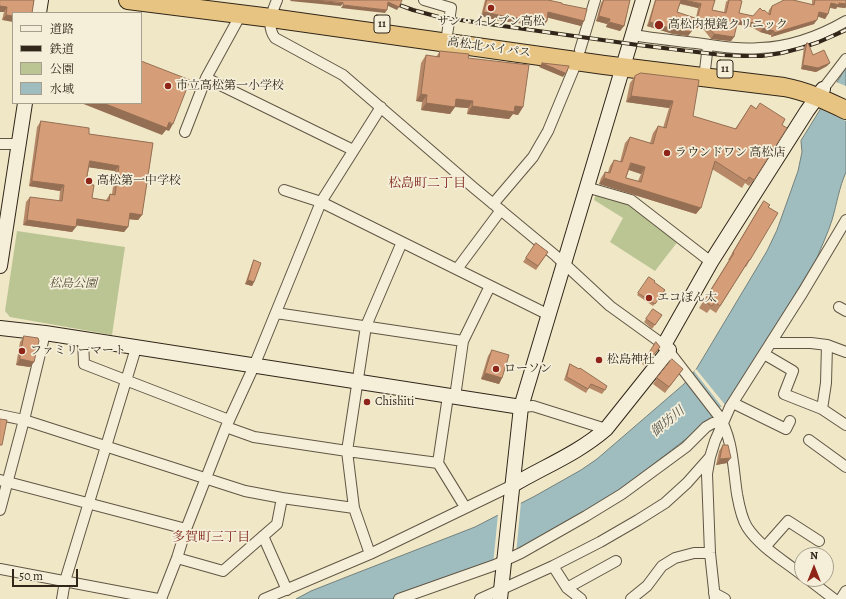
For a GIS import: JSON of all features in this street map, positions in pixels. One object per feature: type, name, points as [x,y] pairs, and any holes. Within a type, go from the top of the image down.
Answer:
[{"type":"highway","name":"高松北バイパス","points":[[128,0],[241,14],[274,9]]},
{"type":"highway","name":"高松北バイパス","points":[[210,0],[447,37],[625,62],[705,72],[798,80],[823,94],[846,110]]},
{"type":"highway","name":"高松北バイパス","points":[[823,94],[846,99]]},
{"type":"street","points":[[40,12],[41,0]]},
{"type":"street","points":[[424,0],[451,8],[447,37]]},
{"type":"street","points":[[457,269],[497,207],[533,157],[548,131],[579,55],[595,0]]},
{"type":"street","points":[[501,594],[520,407],[643,0]]},
{"type":"street","points":[[274,9],[270,28],[275,38],[343,75],[564,263],[610,306],[666,347],[720,418],[729,443],[740,511],[747,526],[765,547],[794,569]]},
{"type":"street","points":[[185,132],[206,78],[241,14]]},
{"type":"street","points":[[632,35],[747,49],[780,46],[814,36],[846,21]]},
{"type":"street","points":[[705,72],[708,45]]},
{"type":"street","points":[[264,599],[370,554],[513,485],[583,447],[606,429],[666,347],[711,262],[846,59]]},
{"type":"street","points":[[206,78],[353,150]]},
{"type":"street","points":[[0,266],[25,104]]},
{"type":"street","points":[[0,569],[159,599],[177,558],[186,528],[228,423],[254,366],[321,202],[381,107]]},
{"type":"street","points":[[0,144],[19,144]]},
{"type":"street","points":[[586,187],[631,200],[711,262]]},
{"type":"street","points":[[284,190],[321,202],[549,315]]},
{"type":"street","points":[[399,599],[521,553],[622,494],[686,447],[706,427],[720,418],[733,403],[844,226]]},
{"type":"street","points":[[370,554],[354,508],[347,451],[366,326],[402,242]]},
{"type":"street","points":[[465,507],[438,463],[463,341],[490,286]]},
{"type":"street","points":[[276,313],[463,341]]},
{"type":"street","points":[[0,328],[520,407],[533,406],[606,429]]},
{"type":"street","points":[[0,510],[4,481],[24,420],[45,334]]},
{"type":"street","points":[[83,340],[84,364],[228,423],[254,437],[438,463]]},
{"type":"street","points":[[771,343],[811,343],[827,345],[846,352]]},
{"type":"street","points":[[822,408],[826,383],[827,345]]},
{"type":"street","points":[[62,599],[65,581],[136,348]]},
{"type":"street","points":[[764,354],[793,371],[784,394],[822,408],[846,425]]},
{"type":"street","points":[[733,403],[786,429],[790,421]]},
{"type":"street","points":[[0,415],[24,420],[245,491],[282,498],[354,508]]},
{"type":"street","points":[[720,418],[707,474],[710,553],[714,596],[725,599]]},
{"type":"street","points":[[809,440],[846,468]]},
{"type":"street","points":[[480,599],[501,594],[606,538],[665,503],[687,483],[710,457]]},
{"type":"street","points":[[4,481],[186,528]]},
{"type":"street","points":[[177,558],[223,572],[277,524],[282,498]]},
{"type":"street","points":[[765,547],[788,521],[818,541]]},
{"type":"street","points":[[263,536],[287,590]]},
{"type":"street","points":[[631,599],[647,586],[662,566],[675,558],[694,553],[710,553]]},
{"type":"street","points":[[567,588],[616,561]]},
{"type":"street","points":[[553,566],[567,588],[581,599]]},
{"type":"street","points":[[818,587],[834,599]]},
{"type":"street","points":[[841,599],[846,591]]},
{"type":"green space","points":[[597,192],[630,202],[679,240],[655,271],[610,242],[623,218],[594,200]]},
{"type":"green space","name":"松島公園","points":[[17,231],[125,247],[112,335],[10,317],[5,311]]},
{"type":"water","name":"御坊川","points":[[846,68],[846,172],[829,230],[817,258],[744,379],[728,403],[712,419],[621,489],[522,550],[395,599],[296,599],[311,591],[475,527],[535,496],[581,470],[597,459],[684,384],[697,368],[767,251],[777,230],[798,171],[802,152],[801,141]]},
{"type":"pier","points":[[836,82],[846,86],[846,121],[818,108]]},
{"type":"pier","points":[[696,369],[726,406],[713,420],[712,415],[718,407],[722,407],[694,371]]},
{"type":"pier","points":[[521,502],[516,554],[493,565],[498,514]]},
{"type":"building","points":[[0,0],[34,0],[32,12],[12,12],[12,16],[6,15],[7,7],[0,6]]},
{"type":"building","points":[[313,0],[402,0],[399,7],[388,2],[387,10]]},
{"type":"building","points":[[487,0],[548,0],[587,9],[584,21],[548,12],[547,21],[503,16],[484,12]]},
{"type":"building","points":[[604,0],[630,0],[624,26],[609,22],[610,19],[599,16]]},
{"type":"building","points":[[656,0],[681,0],[677,12],[695,18],[691,32],[676,30],[650,22]]},
{"type":"building","points":[[684,0],[715,0],[712,10],[726,13],[729,0],[739,0],[742,1],[739,13],[753,16],[760,8],[770,15],[772,6],[784,0],[793,0],[814,5],[815,0],[846,0],[846,4],[839,3],[839,5],[831,3],[828,14],[819,12],[817,20],[774,33],[774,31],[763,28],[754,23],[738,20],[734,37],[714,34],[707,25],[696,23],[701,4]]},
{"type":"building","points":[[807,43],[813,55],[824,50],[830,63],[818,68],[803,65]]},
{"type":"building","points":[[440,51],[469,54],[468,58],[529,65],[523,107],[515,106],[514,112],[472,106],[473,101],[456,99],[455,107],[426,103],[427,95],[421,94],[426,55],[439,57]]},
{"type":"building","points":[[142,61],[190,80],[173,124],[169,122],[167,128],[106,104],[142,104]]},
{"type":"building","points":[[542,63],[569,66],[566,73]]},
{"type":"building","points":[[641,73],[699,80],[693,116],[736,129],[751,105],[756,109],[760,103],[785,119],[782,125],[787,128],[754,180],[749,177],[746,181],[715,161],[701,208],[604,178],[605,172],[610,173],[614,160],[622,162],[630,137],[653,144],[658,126],[666,128],[673,101],[631,96],[635,76]],"holes":[[[631,163],[645,167],[641,182],[626,178]]]},
{"type":"building","points":[[41,121],[89,128],[89,134],[153,143],[142,215],[130,213],[128,227],[77,219],[76,227],[27,220],[30,197],[62,201],[64,185],[32,181]],"holes":[[[90,161],[119,166],[115,195],[110,194],[109,201],[92,198],[94,185],[86,184]]]},
{"type":"building","points":[[764,201],[770,205],[768,207],[778,213],[720,306],[715,302],[712,306],[704,301]]},
{"type":"building","points":[[536,243],[548,252],[538,266],[526,258]]},
{"type":"building","points":[[254,260],[261,263],[254,282],[248,280]]},
{"type":"building","points":[[649,277],[665,290],[655,304],[638,293]]},
{"type":"building","points":[[653,309],[662,315],[655,325],[646,319]]},
{"type":"building","points":[[24,336],[38,338],[39,341],[34,362],[20,359]]},
{"type":"building","points":[[656,342],[660,347],[648,362],[645,360]]},
{"type":"building","points":[[492,350],[509,355],[502,378],[485,373]]},
{"type":"building","points":[[672,359],[683,369],[669,387],[657,378]]},
{"type":"building","points":[[570,364],[579,369],[580,368],[607,386],[605,390],[591,384],[588,389],[567,377]]},
{"type":"building","points":[[0,419],[7,420],[2,445],[0,445]]},
{"type":"building","points":[[723,445],[728,445],[731,458],[720,459]]},
{"type":"railway","points":[[386,0],[413,10],[439,17],[638,45],[722,55],[762,56],[782,53],[819,42],[846,30]]},
{"type":"place","name":"サン・イレブン高松","points":[[491,8]]},
{"type":"place","name":"高松内視鏡クリニック","points":[[659,25]]},
{"type":"place","name":"市立高松第一小学校","points":[[168,86]]},
{"type":"place","name":"ラウンドワン 高松店","points":[[667,153]]},
{"type":"place","name":"高松第一中学校","points":[[89,181]]},
{"type":"place","name":"エコぽん太","points":[[649,298]]},
{"type":"place","name":"ファミリーマート","points":[[22,351]]},
{"type":"place","name":"松島神社","points":[[599,360]]},
{"type":"place","name":"ローソン","points":[[496,369]]},
{"type":"place","name":"Chishiti","points":[[367,402]]},
{"type":"district","name":"松島町二丁目","points":[[427,184]]},
{"type":"district","name":"多賀町三丁目","points":[[211,538]]}]
